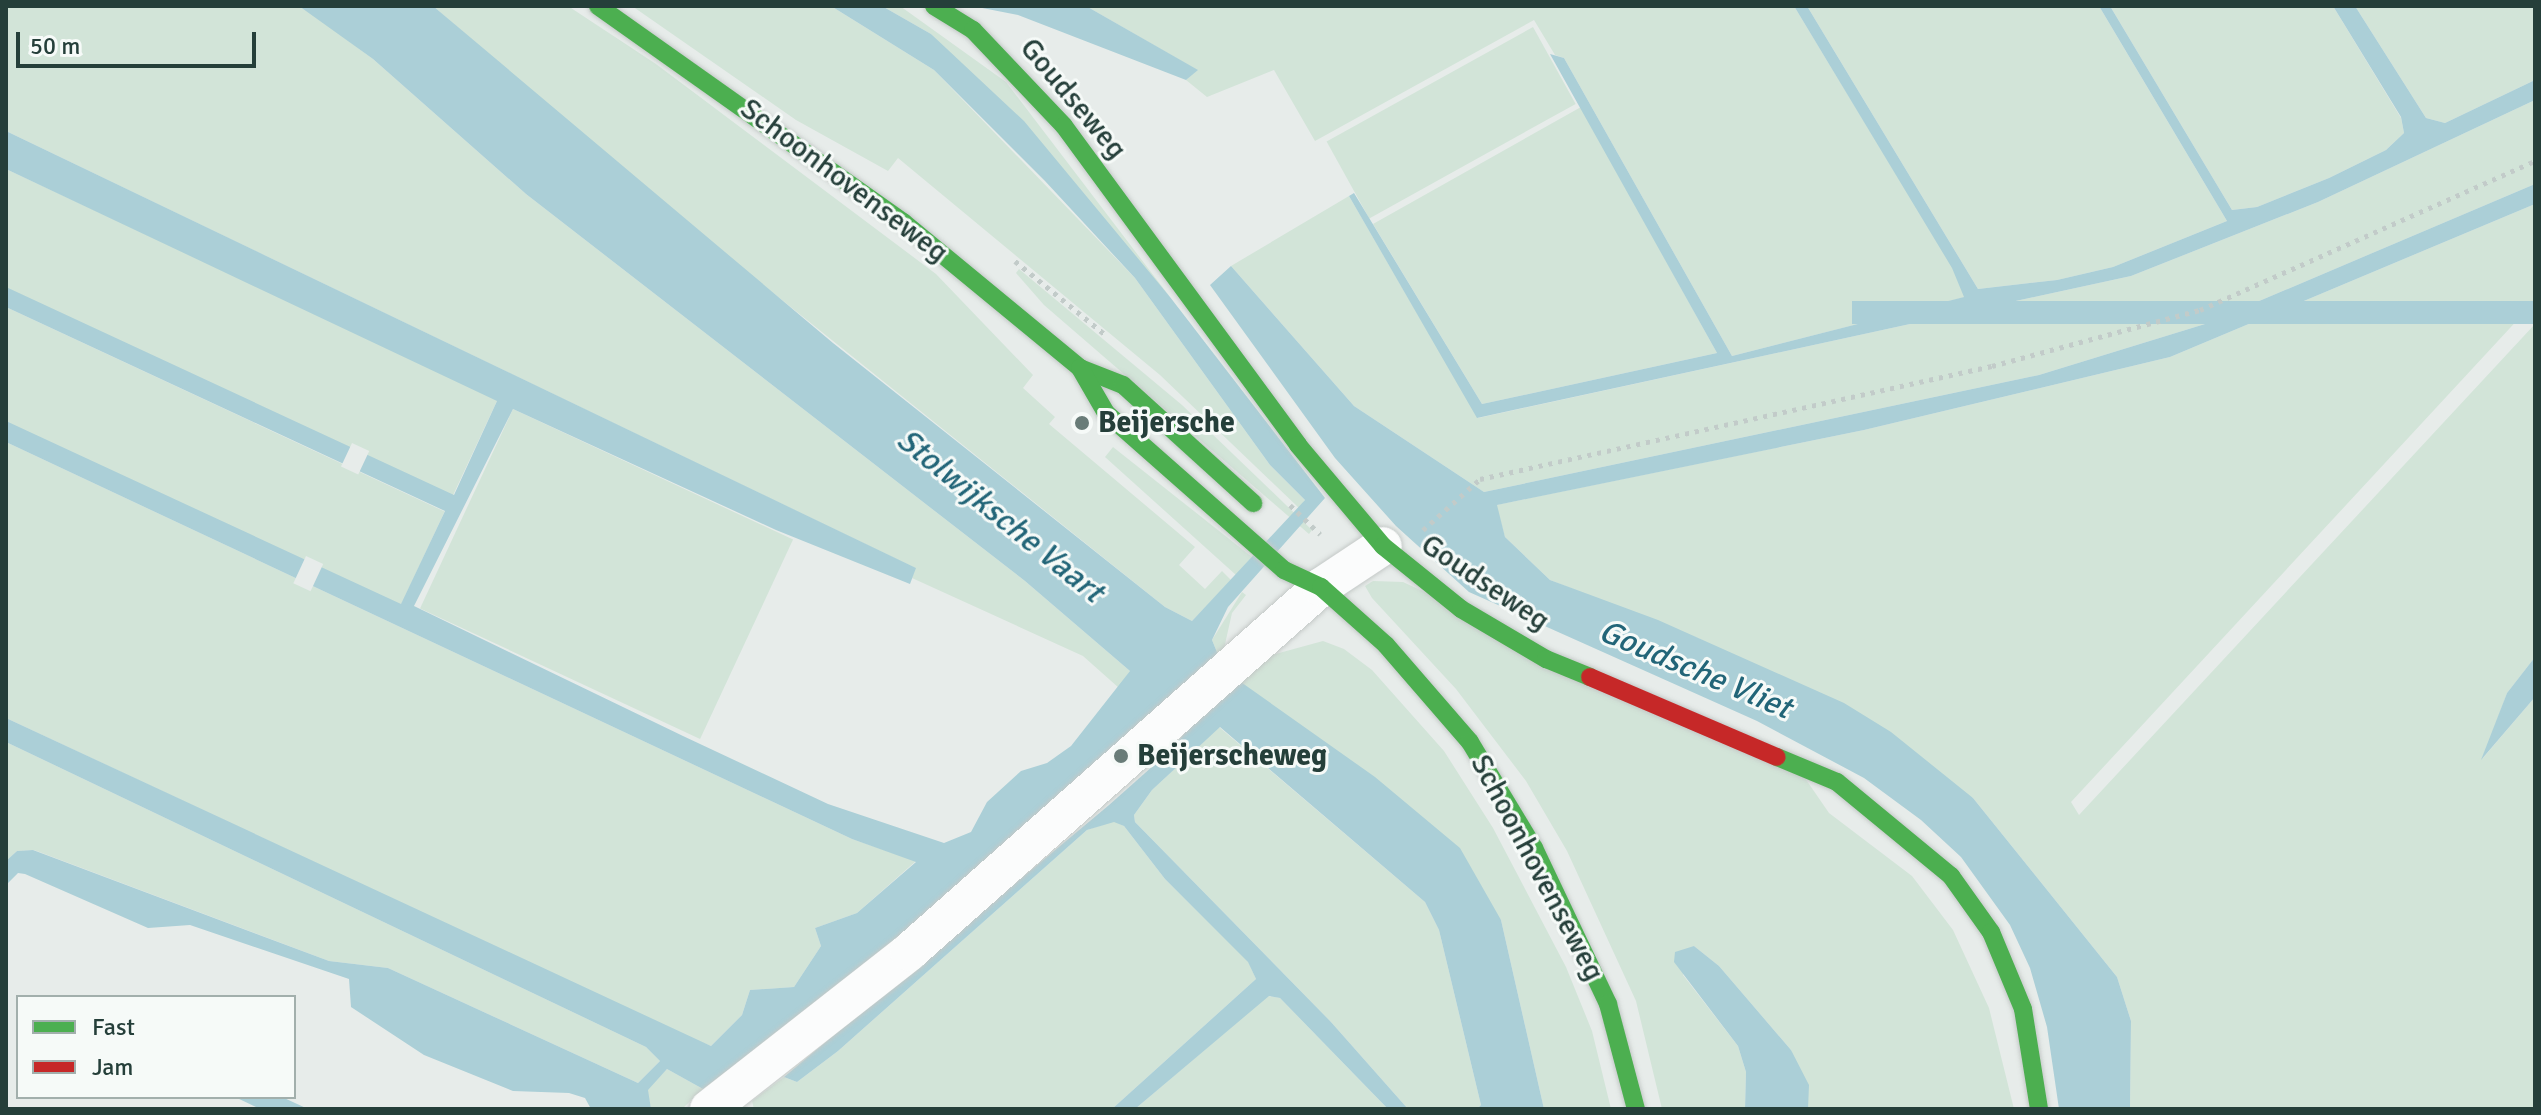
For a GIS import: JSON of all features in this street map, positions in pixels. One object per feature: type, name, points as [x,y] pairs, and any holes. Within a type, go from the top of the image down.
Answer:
[{"type":"main road","name":"Schoonhovenseweg","points":[[598,6],[903,222],[1080,368],[1123,385],[1271,518]]},
{"type":"main road","name":"Goudseweg","points":[[934,6],[973,30],[1064,126],[1326,478],[1340,494],[1400,541],[1461,609],[1546,659],[1837,782],[1897,828],[1951,876],[1991,932],[2023,1009],[2039,1109]]},
{"type":"main road","name":"Schoonhovenseweg","points":[[1080,368],[1106,413],[1284,570],[1316,574],[1386,645],[1470,742],[1534,848],[1608,1004],[1636,1109]]},
{"type":"street","points":[[709,1109],[898,962],[1208,689],[1316,574],[1400,541]]},
{"type":"path","points":[[1400,541],[1480,479],[2126,333],[2200,310],[2535,161]]},
{"type":"green space","points":[[6,6],[299,6],[373,59],[526,194],[1025,581],[1130,671],[1119,688],[1083,656],[912,578],[915,568],[6,131]]},
{"type":"green space","points":[[433,6],[568,6],[656,64],[936,274],[1033,375],[1023,388],[1055,417],[1049,424],[1195,547],[1179,565],[1205,589],[1222,571],[1231,580],[1192,621],[1165,607],[681,219]]},
{"type":"green space","points":[[632,6],[831,6],[934,70],[1135,278],[1270,465],[1305,500],[1299,508],[1160,375],[898,158],[888,171],[796,120]]},
{"type":"green space","points":[[882,6],[900,6],[1006,82],[1170,297],[931,34]]},
{"type":"green space","points":[[1086,6],[1794,6],[1953,268],[1965,297],[1732,356],[1564,58],[1555,55],[1534,20],[1315,141],[1274,70],[1207,97],[1186,80],[1197,70]]},
{"type":"green space","points":[[1807,6],[2099,6],[2227,221],[2113,267],[2057,280],[1978,289]]},
{"type":"green space","points":[[2110,6],[2333,6],[2401,118],[2404,133],[2386,150],[2329,178],[2257,207],[2232,210]]},
{"type":"green space","points":[[2355,6],[2535,6],[2535,80],[2445,123],[2426,118]]},
{"type":"green space","points":[[1533,27],[1576,104],[1369,218],[1327,141]]},
{"type":"green space","points":[[2535,100],[2535,184],[2205,324],[2039,375],[1484,492],[1354,406],[1231,266],[1349,196],[1478,418],[2131,276],[2318,202]]},
{"type":"green space","points":[[1581,107],[1717,353],[1482,404],[1373,224]]},
{"type":"green space","points":[[6,169],[498,398],[448,505],[6,299]]},
{"type":"green space","points":[[2535,204],[2535,301],[2071,802],[2079,815],[2535,324],[2535,657],[2507,693],[2483,758],[2535,697],[2535,1109],[2130,1109],[2131,1021],[2117,977],[1973,798],[1700,639],[1550,580],[1505,537],[1496,505],[1864,430],[2170,357]]},
{"type":"green space","points":[[1019,269],[1182,405],[1312,530],[1309,534],[1044,305],[1016,273]]},
{"type":"green space","points":[[6,307],[445,512],[396,615],[6,433]]},
{"type":"green space","points":[[513,409],[793,540],[700,739],[420,608]]},
{"type":"green space","points":[[6,442],[852,839],[916,861],[857,913],[815,928],[821,946],[794,987],[750,990],[742,1015],[711,1046],[683,1035],[6,718]]},
{"type":"green space","points":[[1113,447],[1252,557],[1236,575],[1105,457]]},
{"type":"green space","points":[[1373,581],[1403,582],[1796,765],[1829,813],[1912,876],[1953,930],[1989,1008],[2014,1109],[1808,1109],[1791,1050],[1719,966],[1694,946],[1683,975],[1738,1046],[1746,1072],[1745,1109],[1662,1109],[1636,1001],[1567,851],[1526,781],[1456,689],[1372,598],[1365,586]]},
{"type":"green space","points":[[1242,592],[1246,595],[1232,613],[1221,662],[1212,640]]},
{"type":"green space","points":[[1323,641],[1344,649],[1372,670],[1444,751],[1493,828],[1566,967],[1592,1031],[1611,1109],[1544,1109],[1501,920],[1238,680],[1265,657]]},
{"type":"green space","points":[[1219,727],[1425,902],[1439,930],[1481,1105],[1477,1109],[1408,1109],[1331,1022],[1135,822],[1134,815],[1152,790]]},
{"type":"green space","points":[[6,742],[646,1047],[660,1061],[638,1083],[388,968],[329,961],[34,850],[17,851],[6,861]]},
{"type":"green space","points":[[1114,821],[1124,826],[1165,879],[1248,961],[1256,979],[1112,1109],[754,1109],[752,1101],[784,1077],[797,1082],[838,1051],[1087,830]]},
{"type":"green space","points":[[1268,996],[1280,998],[1388,1109],[1135,1109]]},
{"type":"green space","points":[[667,1069],[703,1089],[682,1109],[651,1109],[647,1090]]},
{"type":"water","name":"Stolwijksche Vaart","points":[[299,6],[433,6],[833,343],[1165,607],[1192,621],[1305,500],[1270,465],[1135,278],[1045,181],[934,70],[831,6],[882,6],[931,34],[1024,121],[1170,297],[1325,498],[1228,607],[1212,640],[1221,662],[1238,680],[1375,777],[1460,848],[1501,920],[1544,1109],[1477,1109],[1481,1105],[1439,930],[1425,902],[1220,727],[1152,790],[1134,815],[1135,822],[1331,1022],[1408,1109],[1388,1109],[1280,998],[1269,996],[1135,1109],[1112,1109],[1256,979],[1248,962],[1165,879],[1124,826],[1114,822],[1087,830],[838,1051],[797,1082],[784,1077],[1109,805],[1172,749],[1199,715],[703,1089],[667,1069],[648,1090],[651,1109],[591,1109],[585,1098],[569,1093],[513,1091],[424,1055],[351,1007],[349,979],[190,925],[148,928],[25,874],[18,873],[6,885],[6,861],[17,851],[33,850],[329,961],[388,968],[638,1083],[660,1061],[646,1047],[6,742],[6,718],[711,1046],[742,1015],[750,990],[794,987],[821,946],[815,928],[857,913],[916,862],[852,839],[6,442],[6,421],[401,604],[445,511],[6,307],[6,287],[454,495],[497,401],[6,169],[6,131],[916,568],[910,584],[776,530],[513,409],[414,606],[683,736],[828,804],[944,843],[971,832],[987,802],[1021,771],[1047,763],[1071,746],[1130,671],[1025,581],[526,194],[373,59]]},
{"type":"water","points":[[972,6],[1086,6],[1198,70],[1186,80],[1018,15]]},
{"type":"water","points":[[1794,6],[1807,6],[1978,289],[2057,280],[2113,267],[2227,221],[2099,6],[2110,6],[2232,210],[2257,207],[2329,178],[2386,150],[2404,133],[2401,117],[2333,6],[2355,6],[2426,118],[2445,123],[2535,80],[2535,100],[2318,202],[2131,276],[1477,418],[1349,196],[1354,193],[1482,404],[1717,353],[1550,54],[1564,58],[1732,356],[1964,297],[1952,268]]},
{"type":"water","name":"Goudsche Vliet","points":[[2535,184],[2535,204],[2170,357],[1864,430],[1497,505],[1505,537],[1550,580],[1658,620],[1844,703],[1891,732],[1973,798],[2117,977],[2131,1021],[2130,1109],[2059,1109],[2047,1027],[2030,968],[2010,925],[1961,857],[1921,820],[1864,778],[1757,721],[1469,592],[1396,526],[1335,458],[1210,285],[1231,266],[1354,406],[1484,492],[2039,375],[2205,324]]},
{"type":"water","points":[[1852,301],[2535,301],[2535,324],[1852,324]]},
{"type":"water","points":[[2535,657],[2535,697],[2481,760],[2507,693]]},
{"type":"water","points":[[1694,946],[1719,966],[1791,1050],[1809,1085],[1808,1109],[1745,1109],[1746,1072],[1738,1046],[1674,962],[1675,952]]},
{"type":"water","points":[[239,1099],[286,1099],[308,1109],[260,1109]]},
{"type":"pier","points":[[352,443],[369,451],[358,475],[341,467]]},
{"type":"pier","points":[[306,556],[323,564],[311,591],[293,583]]},
{"type":"traffic: fast","points":[[598,6],[903,222],[1080,368],[1123,385],[1253,503]]},
{"type":"traffic: fast","points":[[934,6],[973,30],[1064,126],[1298,445],[1383,546],[1461,609],[1546,659],[1590,677]]},
{"type":"traffic: fast","points":[[1080,368],[1106,413],[1284,570],[1321,587],[1386,645],[1470,742],[1534,848],[1608,1004],[1636,1109]]},
{"type":"traffic: fast","points":[[1777,757],[1837,782],[1951,876],[1991,932],[2023,1009],[2039,1109]]},
{"type":"traffic: jam","points":[[1590,677],[1777,757]]},
{"type":"place","name":"Beijersche","points":[[1082,423]]},
{"type":"place","name":"Beijerscheweg","points":[[1121,756]]}]
